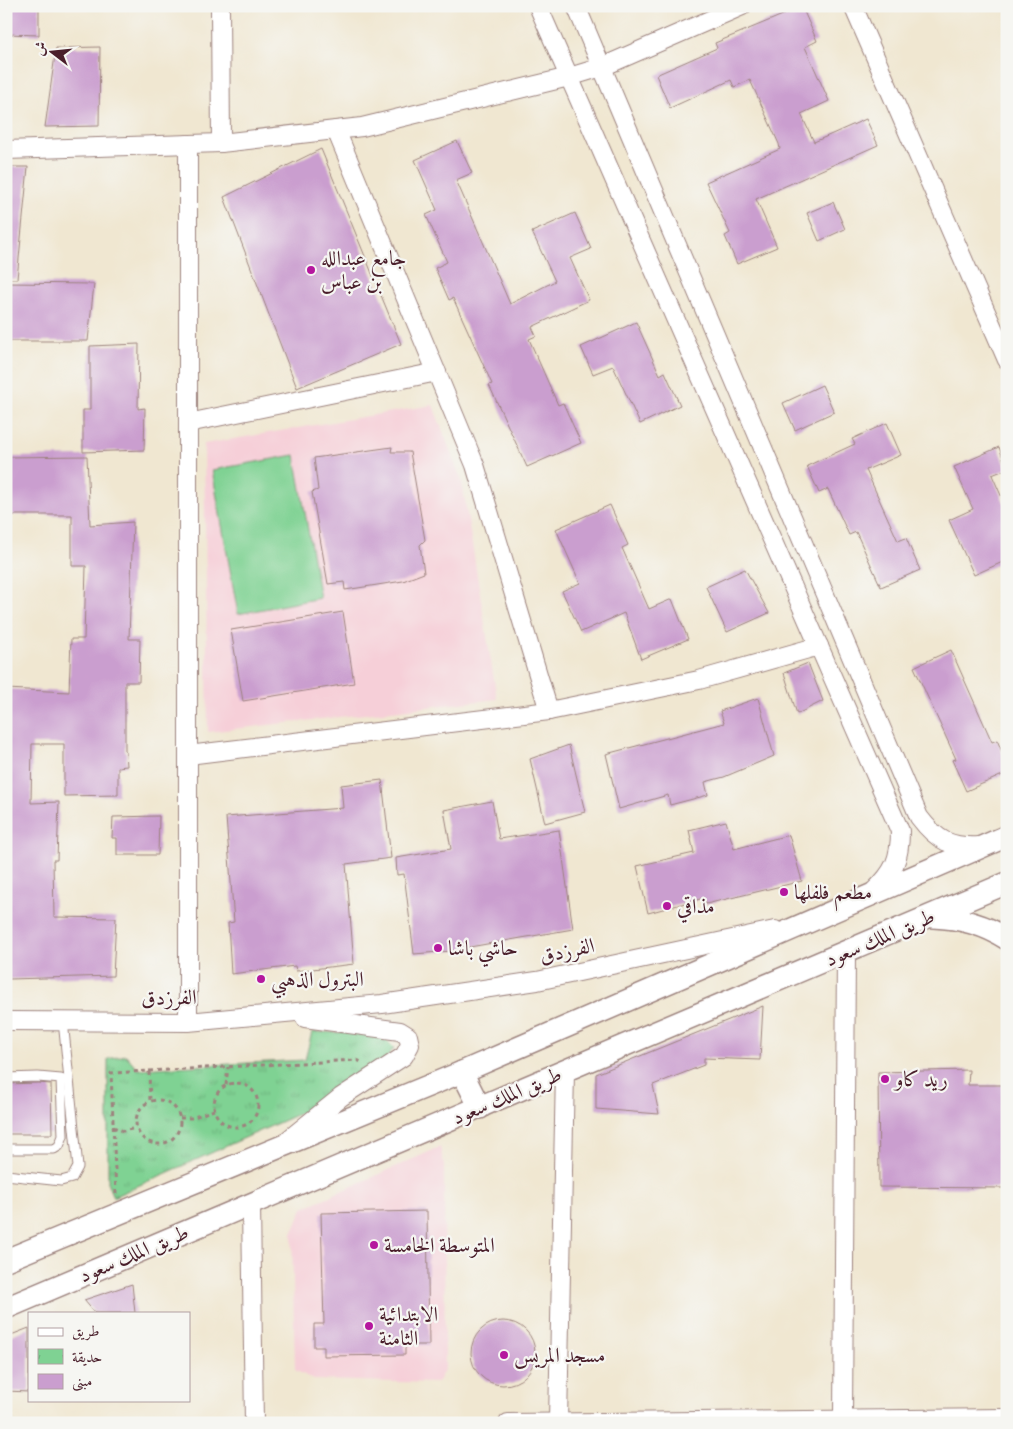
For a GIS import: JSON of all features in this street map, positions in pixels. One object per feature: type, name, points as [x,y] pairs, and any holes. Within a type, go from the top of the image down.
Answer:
[{"type":"street","points":[[220,6],[221,143]]},
{"type":"street","points":[[538,6],[900,831],[899,853],[891,874],[870,896]]},
{"type":"street","points":[[576,6],[919,817],[938,837],[951,845],[984,846]]},
{"type":"street","points":[[6,150],[221,143],[362,127],[569,77],[602,67],[742,6]]},
{"type":"street","points":[[854,6],[1007,360]]},
{"type":"street","points":[[336,130],[475,465],[549,712]]},
{"type":"street","points":[[188,144],[188,1022]]},
{"type":"street","points":[[188,424],[437,372]]},
{"type":"street","points":[[188,755],[549,712],[699,680],[818,646]]},
{"type":"street","name":"طريق الملك سعود","points":[[6,1260],[462,1072],[1007,836]]},
{"type":"street","name":"طريق الملك سعود","points":[[6,1308],[1007,883]]},
{"type":"street","points":[[930,917],[955,918],[977,924],[1007,939]]},
{"type":"street","name":"الفرزدق","points":[[6,1021],[188,1022],[382,1004],[537,981],[804,923]]},
{"type":"street","points":[[843,1420],[846,952]]},
{"type":"street","points":[[276,1149],[341,1097],[404,1056],[410,1045],[408,1036],[400,1031],[278,1014]]},
{"type":"street","points":[[558,1422],[565,1071]]},
{"type":"street","points":[[462,1072],[480,1108]]},
{"type":"street","points":[[250,1205],[254,1423]]},
{"type":"street","points":[[508,1423],[1007,1418]]},
{"type":"lane","points":[[6,1175],[61,1181],[72,1178],[78,1167],[63,1021]]},
{"type":"lane","points":[[6,1078],[38,1077],[61,1079],[63,1136],[59,1146],[54,1149],[6,1149]]},
{"type":"path","points":[[124,1190],[116,1194],[111,1073],[357,1060],[363,1064]]},
{"type":"path","points":[[226,1085],[228,1067]]},
{"type":"path","points":[[150,1071],[150,1101]]},
{"type":"path","points":[[238,1082],[251,1088],[258,1101],[256,1116],[245,1126],[230,1127],[218,1119],[214,1110],[214,1097],[226,1085],[238,1082]]},
{"type":"path","points":[[150,1101],[167,1101],[173,1105],[180,1118],[178,1132],[167,1142],[160,1144],[146,1141],[136,1128],[136,1114],[140,1108],[150,1101]]},
{"type":"path","points":[[180,1118],[192,1118],[214,1110]]},
{"type":"path","points":[[113,1126],[123,1131],[136,1128]]},
{"type":"shaded area","points":[[433,405],[462,482],[497,699],[208,732],[204,444]]},
{"type":"shaded area","points":[[440,1147],[444,1165],[445,1368],[437,1383],[314,1380],[295,1370],[292,1234],[303,1208]]},
{"type":"green space","points":[[295,455],[320,598],[238,614],[212,470]]},
{"type":"green space","points":[[312,1032],[379,1033],[394,1048],[382,1064],[316,1106],[113,1197],[108,1185],[108,1059],[126,1055],[138,1069],[305,1060]]},
{"type":"building","points":[[6,6],[39,6],[39,35],[6,34]]},
{"type":"building","points":[[802,7],[817,41],[805,47],[829,101],[801,114],[814,142],[866,119],[878,145],[756,199],[777,247],[737,264],[725,236],[730,233],[706,182],[780,149],[779,144],[750,80],[734,87],[731,80],[670,108],[656,75],[717,48],[715,43]]},
{"type":"building","points":[[100,47],[99,126],[45,127],[56,48]]},
{"type":"building","points":[[457,141],[472,173],[456,180],[510,304],[555,281],[532,232],[575,213],[591,249],[570,258],[589,300],[532,327],[536,336],[529,339],[558,405],[563,403],[581,443],[527,467],[489,385],[492,384],[453,298],[449,300],[435,268],[447,262],[426,215],[437,210],[415,160]]},
{"type":"building","name":"جامع عبدالله بن عباس","points":[[321,149],[401,344],[297,388],[224,197]]},
{"type":"building","points":[[6,167],[28,167],[17,279],[6,279]]},
{"type":"building","points":[[833,202],[845,229],[819,241],[807,213]]},
{"type":"building","points":[[6,283],[94,284],[88,341],[6,341]]},
{"type":"building","points":[[636,322],[660,375],[665,372],[680,405],[640,424],[613,366],[593,374],[581,347]]},
{"type":"building","points":[[139,344],[138,409],[145,408],[144,450],[83,452],[83,410],[90,410],[90,346]]},
{"type":"building","points":[[822,385],[834,412],[795,430],[783,403]]},
{"type":"building","points":[[887,423],[901,455],[866,470],[898,541],[906,538],[920,570],[881,587],[856,532],[849,535],[828,489],[819,493],[807,466],[855,444],[852,439]]},
{"type":"building","points":[[392,447],[391,452],[410,452],[425,540],[420,545],[424,573],[403,581],[345,590],[344,582],[328,584],[312,492],[318,490],[314,458]]},
{"type":"building","points":[[999,447],[1007,469],[992,475],[1007,509],[1007,560],[974,575],[949,520],[973,509],[954,467]]},
{"type":"building","points":[[87,456],[90,525],[133,522],[129,639],[140,639],[139,682],[125,682],[125,752],[127,766],[118,767],[118,795],[64,796],[64,744],[32,744],[31,803],[59,802],[57,860],[53,860],[54,917],[116,918],[113,976],[6,979],[6,689],[69,692],[71,639],[84,639],[86,566],[72,566],[72,515],[6,515],[6,457]]},
{"type":"building","points":[[610,505],[628,545],[622,548],[649,609],[672,599],[688,639],[641,659],[624,613],[581,632],[562,591],[580,583],[556,529]]},
{"type":"building","points":[[745,569],[769,613],[727,632],[706,587]]},
{"type":"building","points":[[343,612],[354,683],[243,701],[231,630]]},
{"type":"building","points":[[951,650],[992,742],[997,740],[1007,763],[1007,773],[966,791],[952,760],[956,759],[914,667]]},
{"type":"building","points":[[808,663],[823,701],[797,714],[784,673]]},
{"type":"building","points":[[758,698],[774,756],[724,777],[705,782],[708,795],[670,805],[668,795],[619,809],[606,754],[724,723],[720,711]]},
{"type":"building","points":[[569,745],[585,812],[545,823],[530,759]]},
{"type":"building","points":[[382,780],[391,858],[346,864],[354,964],[296,971],[295,966],[231,974],[228,923],[234,922],[226,817],[343,808],[341,785]]},
{"type":"building","points":[[492,801],[499,839],[559,830],[573,929],[464,948],[464,950],[414,954],[404,874],[397,875],[396,858],[451,849],[444,810]]},
{"type":"building","points":[[159,816],[158,855],[117,855],[117,838],[112,838],[113,817]]},
{"type":"building","points":[[726,821],[734,849],[789,835],[802,881],[706,904],[704,898],[648,913],[637,866],[694,853],[689,830]]},
{"type":"building","points":[[763,1006],[760,1060],[704,1058],[704,1065],[653,1085],[659,1114],[596,1109],[596,1074]]},
{"type":"building","points":[[969,1070],[968,1085],[1007,1085],[1007,1188],[879,1187],[878,1072]]},
{"type":"building","points":[[6,1084],[51,1084],[52,1134],[6,1134]]},
{"type":"building","points":[[427,1211],[429,1345],[405,1345],[405,1355],[324,1356],[324,1347],[314,1347],[314,1324],[324,1324],[321,1213]]},
{"type":"building","points":[[132,1284],[135,1312],[94,1312],[84,1300]]},
{"type":"building","name":"مسجد المريس","points":[[503,1321],[521,1327],[529,1335],[535,1353],[529,1371],[521,1379],[503,1385],[485,1379],[477,1371],[471,1353],[477,1335],[485,1327]]},
{"type":"building","points":[[28,1328],[28,1392],[6,1391],[6,1337]]},
{"type":"place","name":"جامع عبدالله بن عباس","points":[[311,270]]},
{"type":"place","name":"مطعم فلفلها","points":[[784,892]]},
{"type":"place","name":"مذاقي","points":[[667,906]]},
{"type":"place","name":"حاشي باشا","points":[[438,948]]},
{"type":"place","name":"البترول الذهبي","points":[[261,979]]},
{"type":"place","name":"ريد كاو","points":[[885,1079]]},
{"type":"place","name":"المتوسطة الخامسة","points":[[374,1245]]},
{"type":"place","name":"الابتدائية الثامنة","points":[[369,1326]]},
{"type":"place","name":"مسجد المريس","points":[[504,1355]]}]
